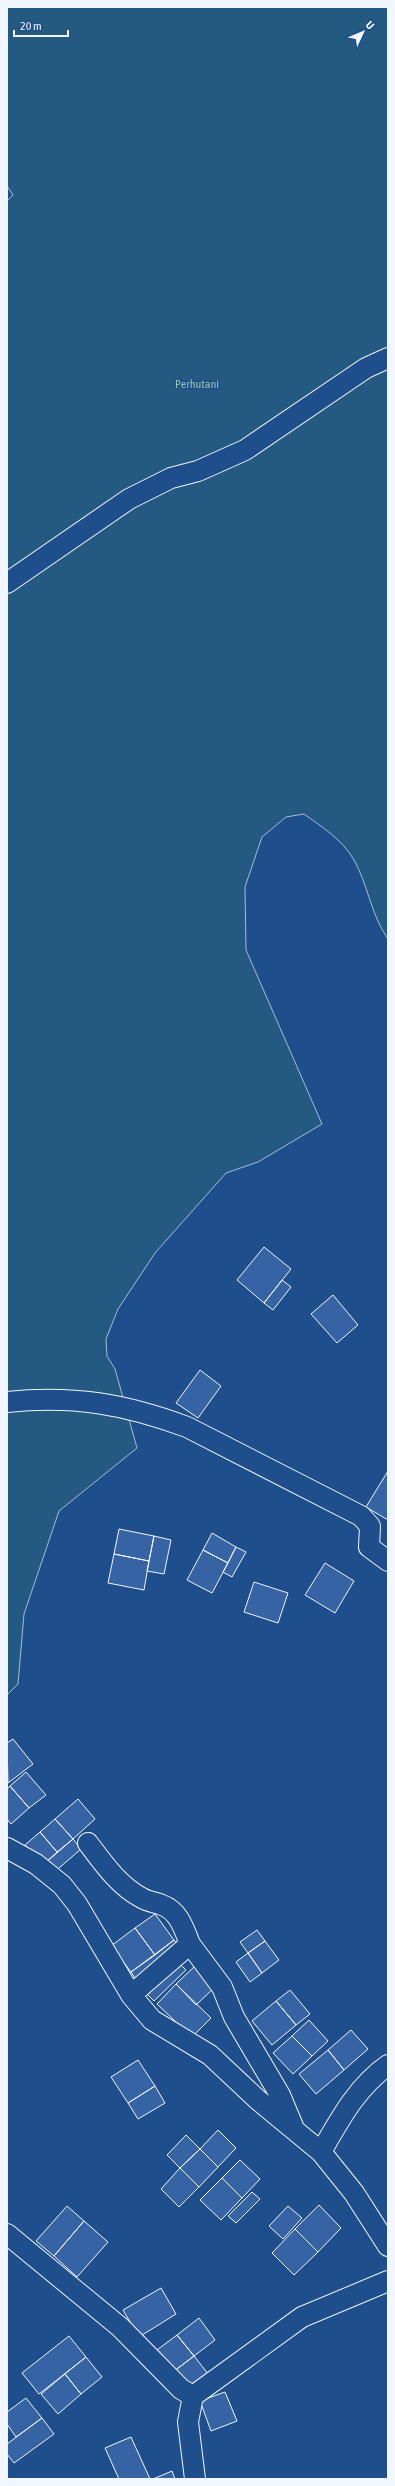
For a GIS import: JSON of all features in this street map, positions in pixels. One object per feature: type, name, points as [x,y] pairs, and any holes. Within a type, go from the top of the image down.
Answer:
[{"type":"street","points":[[7,583],[129,499],[171,478],[198,471],[245,450],[366,368],[388,358]]},
{"type":"street","points":[[7,1402],[75,1399],[100,1402],[158,1416],[187,1427],[361,1516],[370,1526],[369,1547],[388,1561]]},
{"type":"street","points":[[88,1843],[104,1866],[122,1884],[142,1899],[164,1905],[180,1920],[190,1944],[222,1988],[234,2016],[280,2095],[295,2129]]},
{"type":"street","points":[[7,1848],[36,1864],[62,1885],[77,1904],[131,1995],[152,2020],[210,2055],[258,2100],[321,2152],[354,2193],[388,2246]]},
{"type":"street","points":[[131,1995],[190,1944]]},
{"type":"street","points":[[321,2152],[349,2103],[368,2082],[388,2065]]},
{"type":"street","points":[[7,2234],[120,2327],[181,2389],[193,2396]]},
{"type":"street","points":[[195,2479],[188,2422],[193,2396],[302,2317],[388,2281]]},
{"type":"green space","name":"Perhutani","points":[[7,7],[388,7],[388,939],[377,920],[363,880],[354,860],[344,846],[332,834],[304,814],[286,817],[262,837],[245,887],[246,950],[322,1124],[258,1162],[226,1173],[155,1253],[118,1309],[106,1339],[107,1356],[115,1369],[137,1448],[59,1511],[24,1614],[18,1684],[7,1695],[7,201],[13,195],[7,186]]},
{"type":"building","points":[[264,1247],[291,1269],[264,1303],[237,1280]]},
{"type":"building","points":[[282,1280],[291,1287],[273,1310],[264,1303]]},
{"type":"building","points":[[333,1295],[358,1325],[337,1343],[311,1314]]},
{"type":"building","points":[[200,1370],[221,1386],[198,1418],[176,1403]]},
{"type":"building","points":[[388,1471],[388,1520],[366,1507]]},
{"type":"building","points":[[119,1529],[154,1536],[149,1561],[114,1554]]},
{"type":"building","points":[[212,1533],[236,1547],[228,1563],[203,1550]]},
{"type":"building","points":[[154,1536],[171,1540],[164,1574],[147,1571]]},
{"type":"building","points":[[236,1547],[246,1552],[232,1577],[223,1572]]},
{"type":"building","points":[[203,1550],[228,1563],[212,1593],[187,1580]]},
{"type":"building","points":[[114,1554],[149,1561],[144,1590],[108,1583]]},
{"type":"building","points":[[325,1563],[354,1581],[335,1613],[305,1595]]},
{"type":"building","points":[[254,1582],[288,1593],[278,1623],[244,1612]]},
{"type":"building","points":[[13,1739],[33,1764],[8,1783],[7,1743]]},
{"type":"building","points":[[26,1772],[46,1795],[29,1808],[10,1786]]},
{"type":"building","points":[[10,1786],[29,1808],[11,1824],[7,1819],[7,1789]]},
{"type":"building","points":[[78,1799],[95,1819],[73,1839],[55,1819]]},
{"type":"building","points":[[55,1819],[73,1839],[57,1852],[40,1832]]},
{"type":"building","points":[[40,1832],[57,1852],[43,1865],[25,1845]]},
{"type":"building","points":[[73,1839],[81,1849],[51,1875],[43,1865]]},
{"type":"building","points":[[155,1914],[174,1940],[155,1955],[135,1928]]},
{"type":"building","points":[[135,1928],[155,1955],[131,1972],[111,1946]]},
{"type":"building","points":[[257,1930],[265,1941],[248,1953],[240,1942]]},
{"type":"building","points":[[174,1940],[181,1949],[137,1981],[131,1972]]},
{"type":"building","points":[[265,1941],[279,1960],[262,1973],[248,1953]]},
{"type":"building","points":[[248,1953],[262,1973],[250,1982],[236,1962]]},
{"type":"building","points":[[175,1959],[186,1970],[154,2001],[143,1990]]},
{"type":"building","points":[[195,1966],[216,1986],[196,2005],[176,1984]]},
{"type":"building","points":[[176,1984],[211,2018],[192,2037],[157,2004]]},
{"type":"building","points":[[290,1990],[310,2014],[296,2025],[276,2001]]},
{"type":"building","points":[[276,2001],[296,2025],[272,2045],[252,2021]]},
{"type":"building","points":[[309,2020],[328,2041],[312,2056],[292,2036]]},
{"type":"building","points":[[351,2030],[368,2049],[344,2070],[328,2050]]},
{"type":"building","points":[[292,2036],[312,2056],[293,2074],[273,2053]]},
{"type":"building","points":[[328,2050],[344,2070],[316,2094],[299,2074]]},
{"type":"building","points":[[138,2060],[155,2086],[128,2103],[111,2077]]},
{"type":"building","points":[[155,2086],[165,2103],[138,2119],[128,2103]]},
{"type":"building","points":[[218,2130],[236,2148],[218,2167],[200,2149]]},
{"type":"building","points":[[186,2135],[200,2149],[180,2168],[167,2155]]},
{"type":"building","points":[[200,2149],[218,2167],[199,2187],[180,2168]]},
{"type":"building","points":[[240,2160],[260,2179],[242,2198],[222,2178]]},
{"type":"building","points":[[180,2168],[199,2187],[179,2207],[161,2189]]},
{"type":"building","points":[[222,2178],[242,2198],[221,2220],[200,2200]]},
{"type":"building","points":[[252,2192],[260,2199],[236,2223],[228,2216]]},
{"type":"building","points":[[319,2205],[341,2228],[318,2252],[295,2229]]},
{"type":"building","points":[[67,2206],[84,2221],[54,2256],[36,2241]]},
{"type":"building","points":[[288,2206],[302,2218],[283,2239],[269,2226]]},
{"type":"building","points":[[84,2221],[108,2242],[77,2277],[54,2256]]},
{"type":"building","points":[[295,2229],[318,2252],[294,2275],[272,2253]]},
{"type":"building","points":[[161,2288],[176,2314],[139,2337],[123,2310]]},
{"type":"building","points":[[199,2318],[215,2340],[194,2356],[177,2335]]},
{"type":"building","points":[[177,2335],[194,2356],[173,2372],[157,2350]]},
{"type":"building","points":[[69,2336],[86,2357],[39,2394],[22,2373]]},
{"type":"building","points":[[194,2356],[209,2375],[188,2391],[173,2372]]},
{"type":"building","points":[[86,2357],[102,2377],[81,2394],[65,2374]]},
{"type":"building","points":[[65,2374],[81,2394],[58,2414],[41,2394]]},
{"type":"building","points":[[225,2392],[237,2421],[211,2431],[200,2401]]},
{"type":"building","points":[[26,2398],[42,2418],[16,2437],[7,2424],[7,2412]]},
{"type":"building","points":[[42,2418],[54,2434],[14,2463],[7,2454],[7,2444]]},
{"type":"building","points":[[131,2437],[150,2479],[119,2479],[105,2448]]},
{"type":"building","points":[[172,2471],[175,2479],[153,2479]]}]
